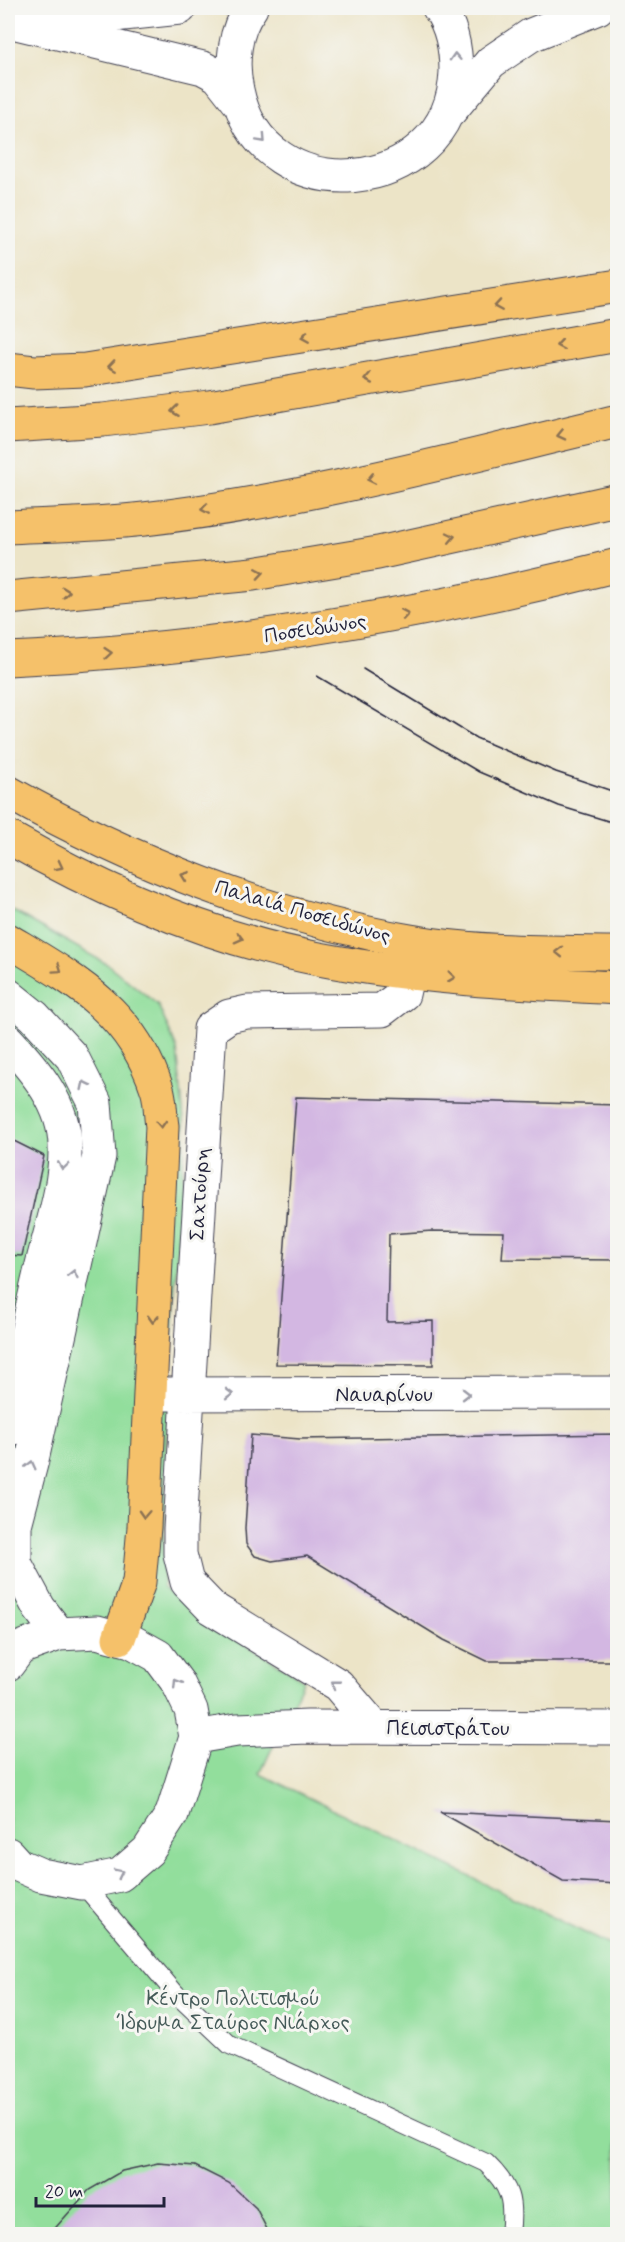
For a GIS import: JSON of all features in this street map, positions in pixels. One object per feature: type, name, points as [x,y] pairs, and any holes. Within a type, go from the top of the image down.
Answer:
[{"type":"main road","points":[[8,369],[34,372],[85,370],[618,286]]},
{"type":"main road","points":[[8,426],[103,420],[209,407],[618,335]]},
{"type":"main road","points":[[8,527],[144,519],[262,501],[373,479],[618,421]]},
{"type":"main road","points":[[8,598],[253,574],[378,553],[618,500]]},
{"type":"main road","name":"Ποσειδώνος","points":[[8,658],[185,646],[298,631],[411,613],[523,589],[618,565]]},
{"type":"main road","name":"Παλαιά Ποσειδώνος","points":[[8,792],[91,837],[162,867],[248,899],[305,916],[409,941],[432,944],[489,950],[618,953]]},
{"type":"main road","name":"Παλαιά Ποσειδώνος","points":[[8,837],[57,865],[146,907],[228,935],[318,959],[487,982],[618,988]]},
{"type":"main road","points":[[8,940],[50,963],[90,991],[106,1006],[128,1029],[157,1090],[162,1126],[139,1582],[119,1638]]},
{"type":"street","points":[[16,23],[180,8]]},
{"type":"street","points":[[240,104],[233,73],[236,41],[251,8]]},
{"type":"street","points":[[439,8],[447,20],[456,53],[455,87],[443,119]]},
{"type":"street","points":[[16,23],[203,68],[218,75],[240,104],[255,132],[277,156],[305,171],[336,178],[369,175],[399,165],[424,145],[491,62],[531,35],[598,8]]},
{"type":"street","name":"Σαχτούρη","points":[[187,1582],[180,1546],[210,1029],[229,1016],[247,1012],[382,1010],[403,994],[408,972]]},
{"type":"street","points":[[8,995],[34,1016],[72,1057],[95,1103],[99,1156],[32,1460],[15,1525],[15,1563],[39,1608],[59,1634]]},
{"type":"street","points":[[8,1041],[36,1071],[42,1082],[58,1113],[65,1147],[59,1196],[28,1324],[8,1431]]},
{"type":"street","name":"Ναυαρίνου","points":[[150,1393],[618,1393]]},
{"type":"street","name":"Πεισιστράτου","points":[[187,1582],[213,1608],[338,1685],[374,1727],[618,1728]]},
{"type":"street","points":[[8,1664],[20,1648],[59,1634],[97,1632],[131,1641],[158,1656],[178,1683],[191,1710],[196,1737],[172,1814],[148,1851],[120,1875],[82,1883],[41,1875],[11,1863]]},
{"type":"street","points":[[196,1737],[237,1730],[374,1727]]},
{"type":"lane","points":[[82,1883],[175,1993],[230,2045],[486,2163],[501,2177],[510,2195],[512,2214],[510,2235]]},
{"type":"green space","name":"Κέντρο Πολιτισμού Ίδρυμα Σταύρος Νιάρχος","points":[[8,908],[107,964],[158,1005],[177,1049],[185,1132],[167,1413],[163,1587],[194,1612],[304,1680],[260,1774],[618,1949],[617,2234],[8,2234]]},
{"type":"building","points":[[296,1097],[618,1105],[618,1260],[502,1259],[504,1232],[432,1231],[389,1234],[387,1322],[433,1321],[433,1365],[276,1364]]},
{"type":"building","points":[[8,1138],[44,1156],[22,1256],[8,1255]]},
{"type":"building","points":[[618,1434],[618,1661],[487,1661],[444,1640],[307,1556],[272,1561],[255,1556],[246,1544],[251,1435],[300,1439]]},
{"type":"building","points":[[440,1812],[618,1820],[618,1884],[563,1881]]},
{"type":"building","points":[[158,2163],[195,2166],[229,2183],[256,2208],[270,2235],[49,2235],[89,2190],[122,2171]]},
{"type":"tram line","points":[[363,669],[476,738],[556,772],[618,793]]},
{"type":"tram line","points":[[317,676],[479,772],[559,806],[618,824]]}]
